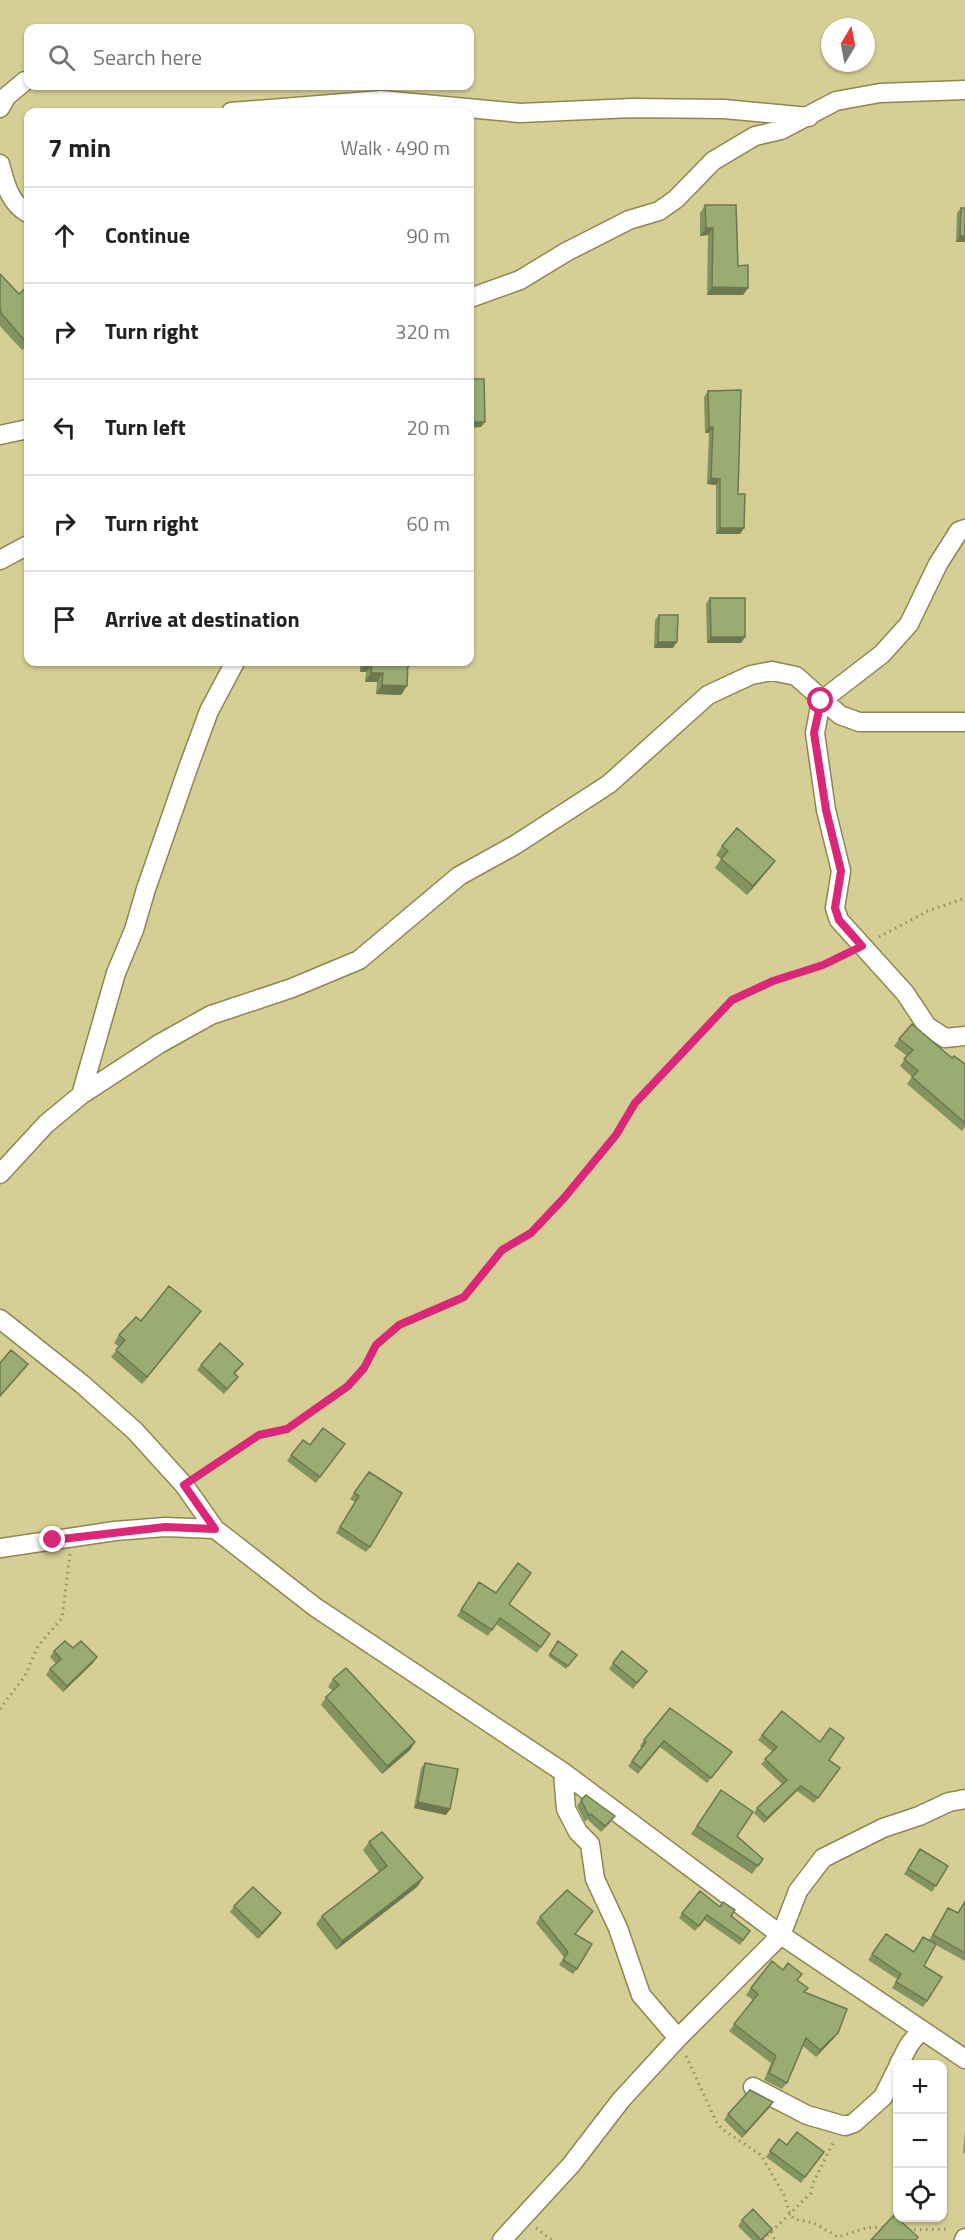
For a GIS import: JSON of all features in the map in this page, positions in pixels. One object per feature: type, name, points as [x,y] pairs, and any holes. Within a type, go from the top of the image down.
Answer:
[{"type":"street","points":[[0,108],[7,96],[24,82]]},
{"type":"street","points":[[474,297],[520,280],[566,252],[629,220],[659,211],[676,200],[713,161],[755,136],[781,130],[836,101],[856,96],[965,90]]},
{"type":"street","points":[[281,108],[381,100],[467,108]]},
{"type":"street","points":[[474,109],[520,113],[632,108],[724,109],[809,117]]},
{"type":"street","points":[[0,164],[9,193],[24,211]]},
{"type":"street","points":[[0,435],[24,430]]},
{"type":"street","points":[[965,529],[959,531],[938,564],[909,624],[882,654],[821,701],[814,733],[826,810],[841,871],[835,908],[839,920],[905,993],[927,1026],[945,1038],[965,1036]]},
{"type":"street","points":[[0,560],[24,547]]},
{"type":"street","points":[[81,1095],[116,973],[134,930],[173,810],[209,711],[233,666]]},
{"type":"street","points":[[1,1171],[46,1124],[81,1095],[159,1044],[211,1015],[292,988],[359,960],[459,876],[515,844],[609,784],[708,695],[751,675],[772,671],[796,676],[821,701],[840,715],[859,722],[965,722]]},
{"type":"street","points":[[0,1319],[82,1384],[135,1431],[184,1485],[215,1529],[315,1607],[563,1772],[782,1935],[965,2060]]},
{"type":"street","points":[[0,1548],[165,1527],[215,1529]]},
{"type":"street","points":[[563,1772],[566,1809],[578,1832],[590,1844],[595,1879],[618,1928],[641,1995],[678,2038]]},
{"type":"street","points":[[502,2240],[572,2165],[621,2100],[678,2038],[782,1935],[798,1891],[823,1858],[883,1827],[919,1816],[949,1802],[965,1799]]},
{"type":"street","points":[[901,2060],[909,2044],[921,2030]]},
{"type":"street","points":[[753,2086],[807,2115],[845,2126],[854,2123],[883,2097],[893,2076]]},
{"type":"path","points":[[184,1485],[259,1435],[287,1429],[348,1386],[364,1368],[376,1345],[399,1325],[464,1297],[502,1250],[531,1233],[564,1198],[616,1135],[635,1103],[732,1000],[773,981],[823,965],[928,910],[965,898]]},
{"type":"path","points":[[0,1709],[25,1676],[38,1646],[62,1618],[73,1537]]},
{"type":"path","points":[[678,2038],[716,2121],[722,2129],[761,2155],[784,2195],[794,2219],[814,2223],[838,2237],[866,2228],[891,2229]]},
{"type":"path","points":[[763,2240],[811,2193],[813,2183],[830,2146],[845,2126]]},
{"type":"path","points":[[897,2231],[961,2236]]},
{"type":"path","points":[[771,2232],[775,2240]]},
{"type":"building","points":[[705,205],[736,205],[738,266],[748,265],[748,288],[712,287],[713,228],[706,228]]},
{"type":"building","points":[[961,208],[965,208],[965,236],[960,236]]},
{"type":"building","points":[[0,274],[19,294],[24,290],[24,340],[0,312]]},
{"type":"building","points":[[474,379],[484,379],[485,422],[474,422]]},
{"type":"building","points":[[741,390],[738,494],[745,494],[744,528],[720,528],[720,479],[711,478],[713,427],[709,427],[708,391]]},
{"type":"building","points":[[710,598],[745,598],[745,637],[711,637]]},
{"type":"building","points":[[659,615],[678,615],[677,642],[658,642]]},
{"type":"building","points":[[372,666],[408,666],[407,686],[382,685],[383,673],[371,673]]},
{"type":"building","points":[[737,828],[775,861],[753,886],[721,859],[728,851],[722,846]]},
{"type":"building","points":[[912,1024],[952,1058],[954,1056],[965,1064],[965,1123],[912,1077],[918,1071],[904,1059],[913,1050],[899,1039]]},
{"type":"building","points":[[169,1286],[201,1311],[147,1377],[116,1350],[125,1340],[119,1335],[136,1317],[141,1321]]},
{"type":"building","points":[[220,1343],[243,1364],[234,1373],[238,1377],[227,1389],[201,1365]]},
{"type":"building","points":[[11,1350],[28,1364],[0,1396],[0,1363]]},
{"type":"building","points":[[323,1428],[345,1444],[320,1477],[291,1455],[303,1440],[310,1445]]},
{"type":"building","points":[[369,1472],[402,1493],[370,1547],[340,1527],[359,1496],[354,1493]]},
{"type":"building","points":[[518,1563],[531,1573],[509,1604],[550,1634],[541,1647],[500,1618],[492,1630],[461,1610],[479,1582],[496,1593]]},
{"type":"building","points":[[65,1641],[73,1648],[81,1641],[97,1657],[67,1686],[50,1669],[61,1659],[54,1651]]},
{"type":"building","points":[[558,1641],[577,1655],[568,1666],[550,1654]]},
{"type":"building","points":[[622,1651],[647,1671],[637,1683],[613,1663]]},
{"type":"building","points":[[346,1668],[415,1742],[387,1766],[326,1697],[339,1685],[333,1679]]},
{"type":"building","points":[[670,1708],[732,1752],[711,1778],[664,1741],[641,1768],[632,1761],[646,1742],[644,1740]]},
{"type":"building","points":[[782,1711],[820,1742],[830,1728],[844,1738],[829,1760],[840,1768],[818,1798],[801,1786],[767,1818],[757,1808],[787,1780],[765,1759],[777,1747],[762,1735]]},
{"type":"building","points":[[425,1763],[458,1769],[450,1809],[418,1802]]},
{"type":"building","points":[[721,1790],[753,1812],[737,1836],[763,1859],[758,1866],[697,1826]]},
{"type":"building","points":[[586,1795],[615,1816],[605,1826],[591,1814],[589,1816],[581,1800]]},
{"type":"building","points":[[382,1832],[423,1878],[342,1941],[322,1916],[387,1866],[369,1842]]},
{"type":"building","points":[[920,1849],[948,1866],[936,1886],[908,1869]]},
{"type":"building","points":[[253,1887],[281,1913],[262,1933],[234,1906]]},
{"type":"building","points":[[567,1890],[593,1911],[575,1934],[592,1944],[577,1969],[563,1960],[568,1952],[540,1917]]},
{"type":"building","points":[[700,1891],[720,1907],[723,1902],[735,1910],[731,1916],[750,1931],[743,1940],[707,1915],[699,1926],[682,1913]]},
{"type":"building","points":[[965,1902],[965,1953],[933,1935],[948,1908],[958,1913]]},
{"type":"building","points":[[886,1934],[914,1952],[923,1937],[936,1944],[924,1966],[942,1977],[927,2001],[896,1982],[901,1974],[872,1954]]},
{"type":"building","points":[[772,1961],[783,1970],[788,1963],[802,1974],[797,1980],[808,1988],[804,1992],[847,2009],[838,2033],[820,2050],[806,2038],[787,2083],[769,2073],[776,2056],[734,2024],[758,1994],[751,1988]]},
{"type":"building","points":[[750,2090],[773,2102],[746,2132],[728,2114]]},
{"type":"building","points":[[797,2132],[824,2152],[805,2177],[770,2151],[779,2139],[787,2145]]},
{"type":"building","points":[[753,2209],[772,2229],[761,2240],[742,2220]]},
{"type":"building","points":[[893,2216],[893,2222],[902,2222],[918,2237],[916,2240],[871,2240]]},
{"type":"route","points":[[53,1540],[165,1527],[215,1529],[184,1485],[259,1435],[287,1429],[348,1386],[364,1368],[376,1345],[399,1325],[464,1297],[502,1250],[531,1233],[564,1198],[579,1176],[616,1135],[635,1103],[732,1000],[773,981],[823,965],[862,946],[839,920],[835,908],[841,871],[826,810],[814,733],[821,701]]}]
